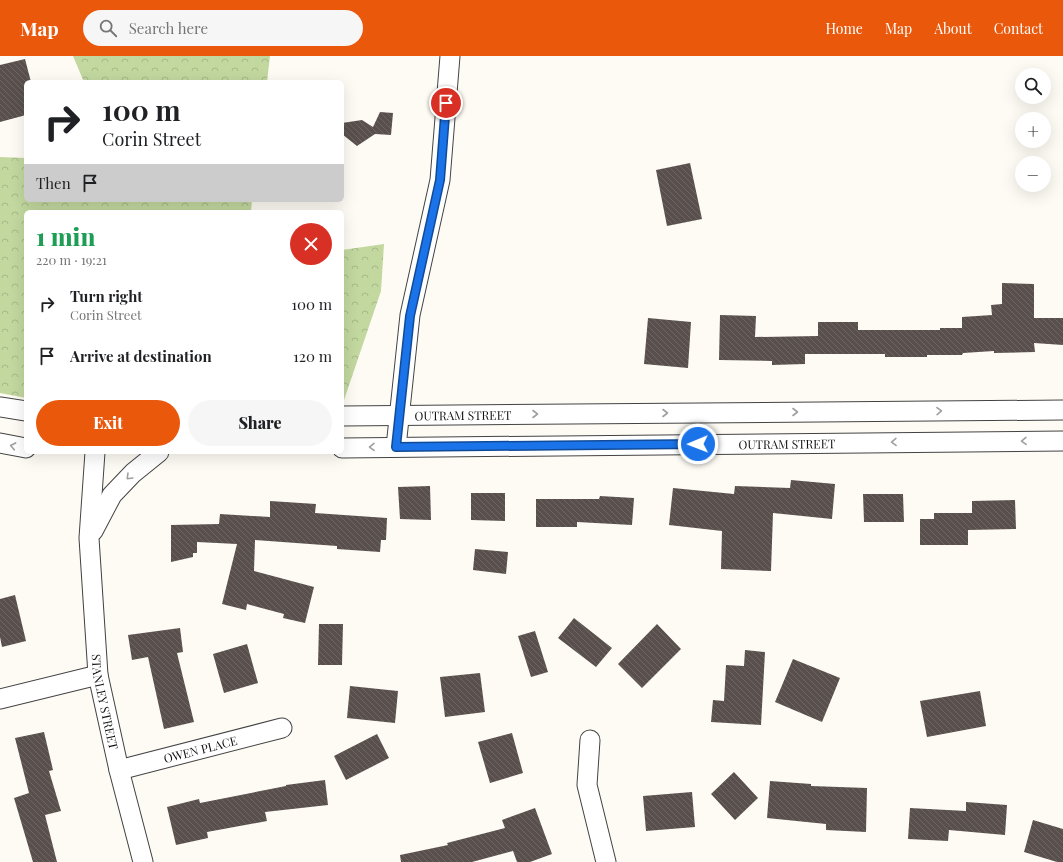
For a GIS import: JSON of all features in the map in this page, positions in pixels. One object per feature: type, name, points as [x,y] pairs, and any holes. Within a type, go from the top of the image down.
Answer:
[{"type":"street","points":[[396,447],[410,316],[440,180],[450,56]]},
{"type":"street","points":[[0,407],[24,411]]},
{"type":"street","name":"OUTRAM STREET","points":[[344,416],[1063,410]]},
{"type":"street","name":"OUTRAM STREET","points":[[344,448],[1063,440]]},
{"type":"street","points":[[0,443],[24,448]]},
{"type":"street","name":"STANLEY STREET","points":[[95,454],[89,538],[98,675],[119,770],[143,862]]},
{"type":"street","points":[[89,538],[112,495],[133,473],[157,454]]},
{"type":"street","points":[[0,699],[98,675]]},
{"type":"street","name":"OWEN PLACE","points":[[119,770],[282,728]]},
{"type":"street","points":[[590,740],[587,785],[606,862]]},
{"type":"green space","points":[[73,56],[270,56],[267,80],[83,80]]},
{"type":"green space","points":[[0,157],[24,158],[24,202],[252,202],[251,210],[24,210],[24,398],[0,393]]},
{"type":"green space","points":[[384,244],[381,291],[344,400],[344,250]]},
{"type":"building","points":[[25,59],[30,80],[24,80],[24,116],[0,122],[0,65]]},
{"type":"building","points":[[380,112],[393,113],[391,135],[375,134],[357,146],[344,136],[344,123],[362,120],[373,127]]},
{"type":"building","points":[[690,163],[702,219],[667,226],[656,170]]},
{"type":"building","points":[[1002,283],[1034,284],[1034,318],[1063,318],[1063,345],[1034,343],[1035,352],[994,353],[994,351],[963,353],[962,355],[927,355],[927,357],[885,357],[885,354],[805,354],[805,364],[772,365],[772,361],[719,360],[720,315],[756,316],[755,337],[818,336],[818,322],[858,322],[858,330],[940,330],[940,328],[962,328],[962,317],[992,315],[991,305],[1002,304]]},
{"type":"building","points":[[648,318],[691,322],[688,368],[644,364]]},
{"type":"building","points":[[791,480],[835,484],[832,519],[773,513],[771,571],[721,569],[722,531],[669,525],[673,488],[734,494],[735,486],[790,488]]},
{"type":"building","points":[[430,486],[431,520],[400,519],[398,487]]},
{"type":"building","points":[[471,493],[505,493],[505,521],[471,520]]},
{"type":"building","points":[[863,494],[903,494],[904,522],[864,522]]},
{"type":"building","points":[[600,496],[634,498],[632,525],[577,522],[577,527],[536,527],[536,499],[599,499]]},
{"type":"building","points":[[1015,500],[1016,529],[968,530],[968,545],[920,545],[920,519],[934,519],[934,513],[972,513],[972,501]]},
{"type":"building","points":[[270,501],[316,504],[315,513],[387,518],[386,540],[381,540],[380,552],[337,549],[337,546],[255,540],[254,571],[314,587],[305,623],[283,618],[284,614],[247,604],[246,610],[222,604],[237,544],[197,542],[197,553],[193,553],[193,557],[171,562],[171,525],[219,524],[220,514],[270,517]]},
{"type":"building","points":[[475,549],[508,552],[506,574],[473,570]]},
{"type":"building","points":[[15,595],[26,641],[2,647],[0,637],[0,599]]},
{"type":"building","points":[[574,618],[612,648],[596,667],[558,638]]},
{"type":"building","points":[[319,624],[343,624],[342,665],[318,665]]},
{"type":"building","points":[[657,624],[681,649],[642,688],[618,664]]},
{"type":"building","points":[[180,628],[183,652],[177,653],[194,722],[164,729],[148,657],[132,660],[128,635]]},
{"type":"building","points":[[535,631],[548,672],[531,677],[518,636]]},
{"type":"building","points":[[247,644],[258,683],[224,693],[213,654]]},
{"type":"building","points":[[745,650],[765,652],[761,725],[711,722],[713,700],[724,701],[726,665],[744,666]]},
{"type":"building","points":[[793,659],[840,678],[822,722],[775,702]]},
{"type":"building","points":[[480,673],[485,712],[445,717],[440,677]]},
{"type":"building","points":[[350,686],[398,691],[395,723],[347,718]]},
{"type":"building","points":[[980,691],[986,726],[927,737],[920,701]]},
{"type":"building","points":[[44,732],[53,770],[49,771],[61,811],[45,815],[57,862],[33,862],[14,798],[29,793],[15,738]]},
{"type":"building","points":[[512,733],[523,773],[490,783],[478,742]]},
{"type":"building","points":[[377,734],[389,758],[346,780],[334,756]]},
{"type":"building","points":[[734,772],[758,798],[735,820],[711,794]]},
{"type":"building","points":[[325,780],[328,805],[265,812],[267,821],[207,832],[208,838],[176,845],[167,807],[199,799],[200,803],[286,785]]},
{"type":"building","points":[[770,781],[811,784],[811,786],[867,788],[866,832],[826,830],[826,824],[767,818]]},
{"type":"building","points":[[692,792],[695,827],[646,831],[643,796]]},
{"type":"building","points":[[966,802],[1007,805],[1005,835],[949,830],[948,841],[908,839],[910,808],[966,811]]},
{"type":"building","points":[[535,808],[552,854],[530,862],[517,862],[513,851],[472,862],[401,862],[400,855],[448,845],[447,843],[505,828],[502,820]]},
{"type":"building","points":[[1033,820],[1063,829],[1063,862],[1057,862],[1024,852]]},
{"type":"route","points":[[446,103],[440,180],[410,316],[402,377],[400,415],[396,447],[698,444]]}]
